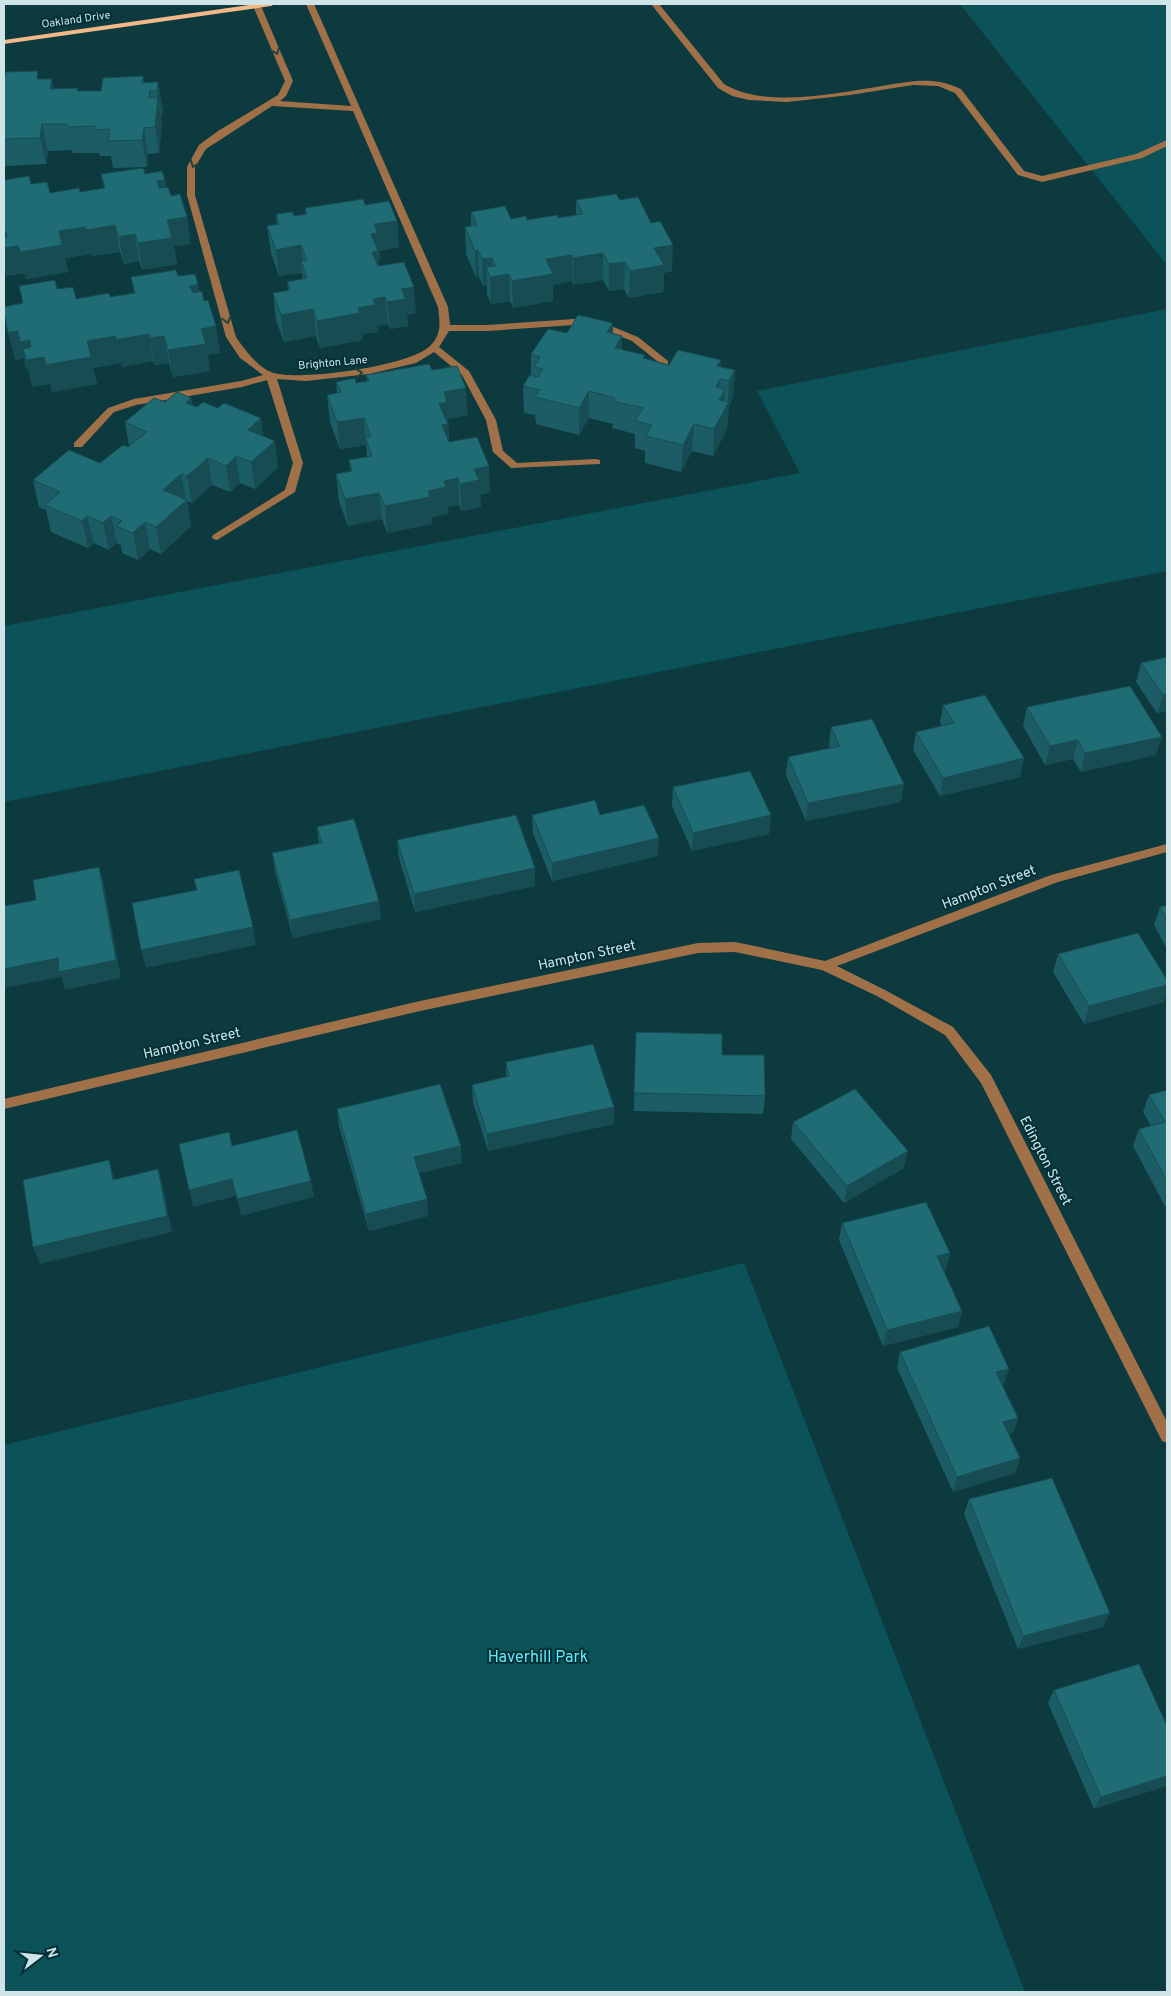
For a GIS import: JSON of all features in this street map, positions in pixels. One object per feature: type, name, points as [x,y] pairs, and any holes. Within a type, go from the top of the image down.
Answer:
[{"type":"main road","name":"Oakland Drive","points":[[4,42],[271,4]]},
{"type":"street","points":[[310,4],[443,307],[446,328],[487,328],[574,322],[606,327],[635,339],[665,363]]},
{"type":"street","points":[[655,4],[721,86],[735,94],[756,98],[791,99],[837,95],[923,81],[943,83],[958,91],[1021,173],[1042,179],[1139,156],[1167,143]]},
{"type":"street","points":[[217,538],[290,492],[298,463],[272,376],[243,356],[231,336],[191,195],[191,167],[202,147],[282,96],[288,81],[257,6]]},
{"type":"street","points":[[270,103],[356,109]]},
{"type":"street","name":"Brighton Lane","points":[[272,376],[306,378],[369,372],[413,361],[434,348],[446,328]]},
{"type":"street","points":[[434,348],[466,374],[491,420],[498,452],[514,466],[596,462]]},
{"type":"street","points":[[78,445],[111,410],[134,402],[242,384],[272,376]]},
{"type":"street","name":"Hampton Street","points":[[4,1104],[420,1006],[698,948],[735,947],[825,966],[1055,878],[1167,848]]},
{"type":"street","name":"Edington Street","points":[[825,966],[881,993],[949,1031],[986,1079],[1167,1436]]},
{"type":"green space","points":[[960,4],[1167,4],[1167,265]]},
{"type":"green space","points":[[1167,309],[1167,571],[4,802],[4,626],[800,473],[757,391]]},
{"type":"green space","name":"Haverhill Park","points":[[744,1263],[1025,1992],[4,1992],[4,1445]]},
{"type":"building","points":[[38,71],[37,79],[52,79],[50,89],[78,88],[77,91],[101,91],[103,78],[143,76],[142,83],[158,82],[157,91],[150,91],[149,98],[158,97],[155,127],[144,128],[142,140],[108,141],[110,129],[95,130],[95,126],[67,127],[67,124],[42,124],[40,138],[4,139],[4,80],[6,72]]},
{"type":"building","points":[[143,168],[145,174],[162,171],[165,180],[157,181],[159,188],[168,187],[171,196],[180,194],[187,217],[167,220],[172,238],[138,243],[135,234],[119,237],[115,225],[86,230],[85,227],[59,231],[62,245],[20,252],[18,246],[4,248],[4,238],[7,237],[4,231],[4,180],[29,176],[31,184],[47,182],[50,193],[79,188],[80,192],[105,188],[101,174]]},
{"type":"building","points":[[616,194],[620,200],[638,197],[651,223],[660,221],[673,245],[654,248],[664,265],[630,271],[625,262],[609,264],[603,253],[573,258],[572,255],[546,259],[553,274],[512,281],[509,274],[490,277],[486,267],[496,266],[492,258],[482,259],[478,250],[475,251],[465,227],[477,225],[471,212],[505,206],[511,219],[526,216],[527,220],[557,215],[558,218],[583,214],[576,200]]},
{"type":"building","points":[[363,199],[365,205],[389,201],[397,221],[374,224],[378,233],[371,234],[378,251],[372,252],[378,266],[404,262],[414,287],[401,289],[406,299],[387,302],[385,297],[373,299],[375,305],[358,308],[360,313],[317,321],[313,309],[281,315],[273,293],[290,290],[287,282],[307,278],[301,261],[307,260],[301,245],[276,250],[267,226],[279,224],[276,214],[293,212],[294,216],[307,214],[305,208]]},
{"type":"building","points":[[176,270],[178,276],[195,274],[198,284],[190,286],[193,293],[202,291],[204,301],[208,300],[216,326],[201,329],[206,344],[168,350],[164,336],[150,338],[149,334],[116,340],[116,336],[87,341],[91,357],[46,365],[44,357],[26,360],[23,349],[31,347],[30,340],[20,342],[18,331],[8,333],[4,307],[23,303],[19,286],[55,280],[57,289],[73,287],[76,299],[109,293],[110,297],[135,293],[131,277]]},
{"type":"building","points":[[578,315],[613,323],[607,332],[622,336],[615,348],[645,355],[643,358],[669,365],[678,350],[721,360],[717,366],[735,370],[729,381],[720,379],[716,387],[725,390],[719,400],[729,402],[714,429],[694,424],[683,445],[646,436],[652,425],[635,421],[643,408],[613,401],[615,398],[589,391],[579,408],[535,397],[540,390],[523,386],[530,375],[538,377],[543,369],[534,367],[540,357],[531,354],[548,329],[567,333]]},
{"type":"building","points":[[429,364],[432,370],[457,366],[466,388],[444,392],[447,402],[439,404],[448,424],[442,425],[449,442],[477,437],[489,466],[474,469],[479,480],[460,484],[458,478],[444,481],[446,487],[428,491],[430,497],[385,506],[379,493],[345,499],[336,474],[352,471],[349,460],[372,456],[365,437],[371,436],[364,418],[337,422],[327,395],[341,392],[336,382],[355,378],[356,383],[369,381],[366,375]]},
{"type":"building","points":[[177,392],[191,398],[186,403],[197,407],[203,402],[218,408],[224,403],[261,418],[248,430],[275,441],[251,462],[236,456],[226,466],[208,458],[187,476],[181,474],[163,490],[187,500],[156,527],[145,522],[133,533],[116,526],[122,521],[111,516],[103,523],[87,516],[82,521],[45,505],[60,492],[33,480],[69,450],[100,463],[123,445],[128,447],[147,432],[125,422],[154,398],[165,402]]},
{"type":"building","points":[[1167,657],[1167,694],[1163,695],[1141,663]]},
{"type":"building","points":[[1130,686],[1162,737],[1085,753],[1078,740],[1050,746],[1027,707]]},
{"type":"building","points":[[985,695],[1024,758],[943,778],[916,732],[954,723],[943,705]]},
{"type":"building","points":[[872,719],[904,784],[808,803],[788,757],[840,746],[831,727]]},
{"type":"building","points":[[750,771],[771,815],[693,833],[673,787]]},
{"type":"building","points":[[595,800],[600,815],[644,805],[659,838],[552,863],[532,815]]},
{"type":"building","points":[[516,815],[535,868],[414,894],[397,840]]},
{"type":"building","points":[[354,819],[379,901],[290,920],[272,853],[322,843],[317,827]]},
{"type":"building","points":[[99,867],[116,960],[59,972],[58,958],[4,969],[4,906],[36,900],[33,880]]},
{"type":"building","points":[[239,870],[253,927],[141,950],[132,903],[197,890],[194,879]]},
{"type":"building","points":[[1167,905],[1167,920],[1160,907]]},
{"type":"building","points":[[1138,933],[1167,980],[1167,985],[1089,1006],[1058,954]]},
{"type":"building","points":[[636,1032],[722,1034],[722,1055],[764,1055],[765,1096],[634,1093]]},
{"type":"building","points":[[593,1044],[614,1107],[487,1134],[472,1085],[509,1076],[506,1062]]},
{"type":"building","points":[[440,1084],[461,1146],[414,1157],[427,1199],[366,1214],[337,1109]]},
{"type":"building","points":[[855,1089],[908,1151],[847,1186],[793,1122]]},
{"type":"building","points":[[1167,1090],[1167,1181],[1139,1129],[1165,1122],[1149,1095]]},
{"type":"building","points":[[297,1130],[311,1181],[237,1199],[232,1179],[189,1190],[179,1144],[229,1132],[232,1146]]},
{"type":"building","points":[[109,1160],[113,1180],[158,1169],[167,1216],[33,1247],[23,1180]]},
{"type":"building","points":[[926,1202],[950,1253],[937,1256],[962,1311],[887,1330],[842,1223]]},
{"type":"building","points":[[989,1326],[1009,1369],[996,1372],[1018,1418],[1003,1422],[1020,1458],[957,1477],[900,1352]]},
{"type":"building","points":[[1052,1478],[1110,1613],[1023,1636],[969,1499]]},
{"type":"building","points":[[1139,1664],[1167,1726],[1167,1776],[1101,1797],[1054,1690]]}]
